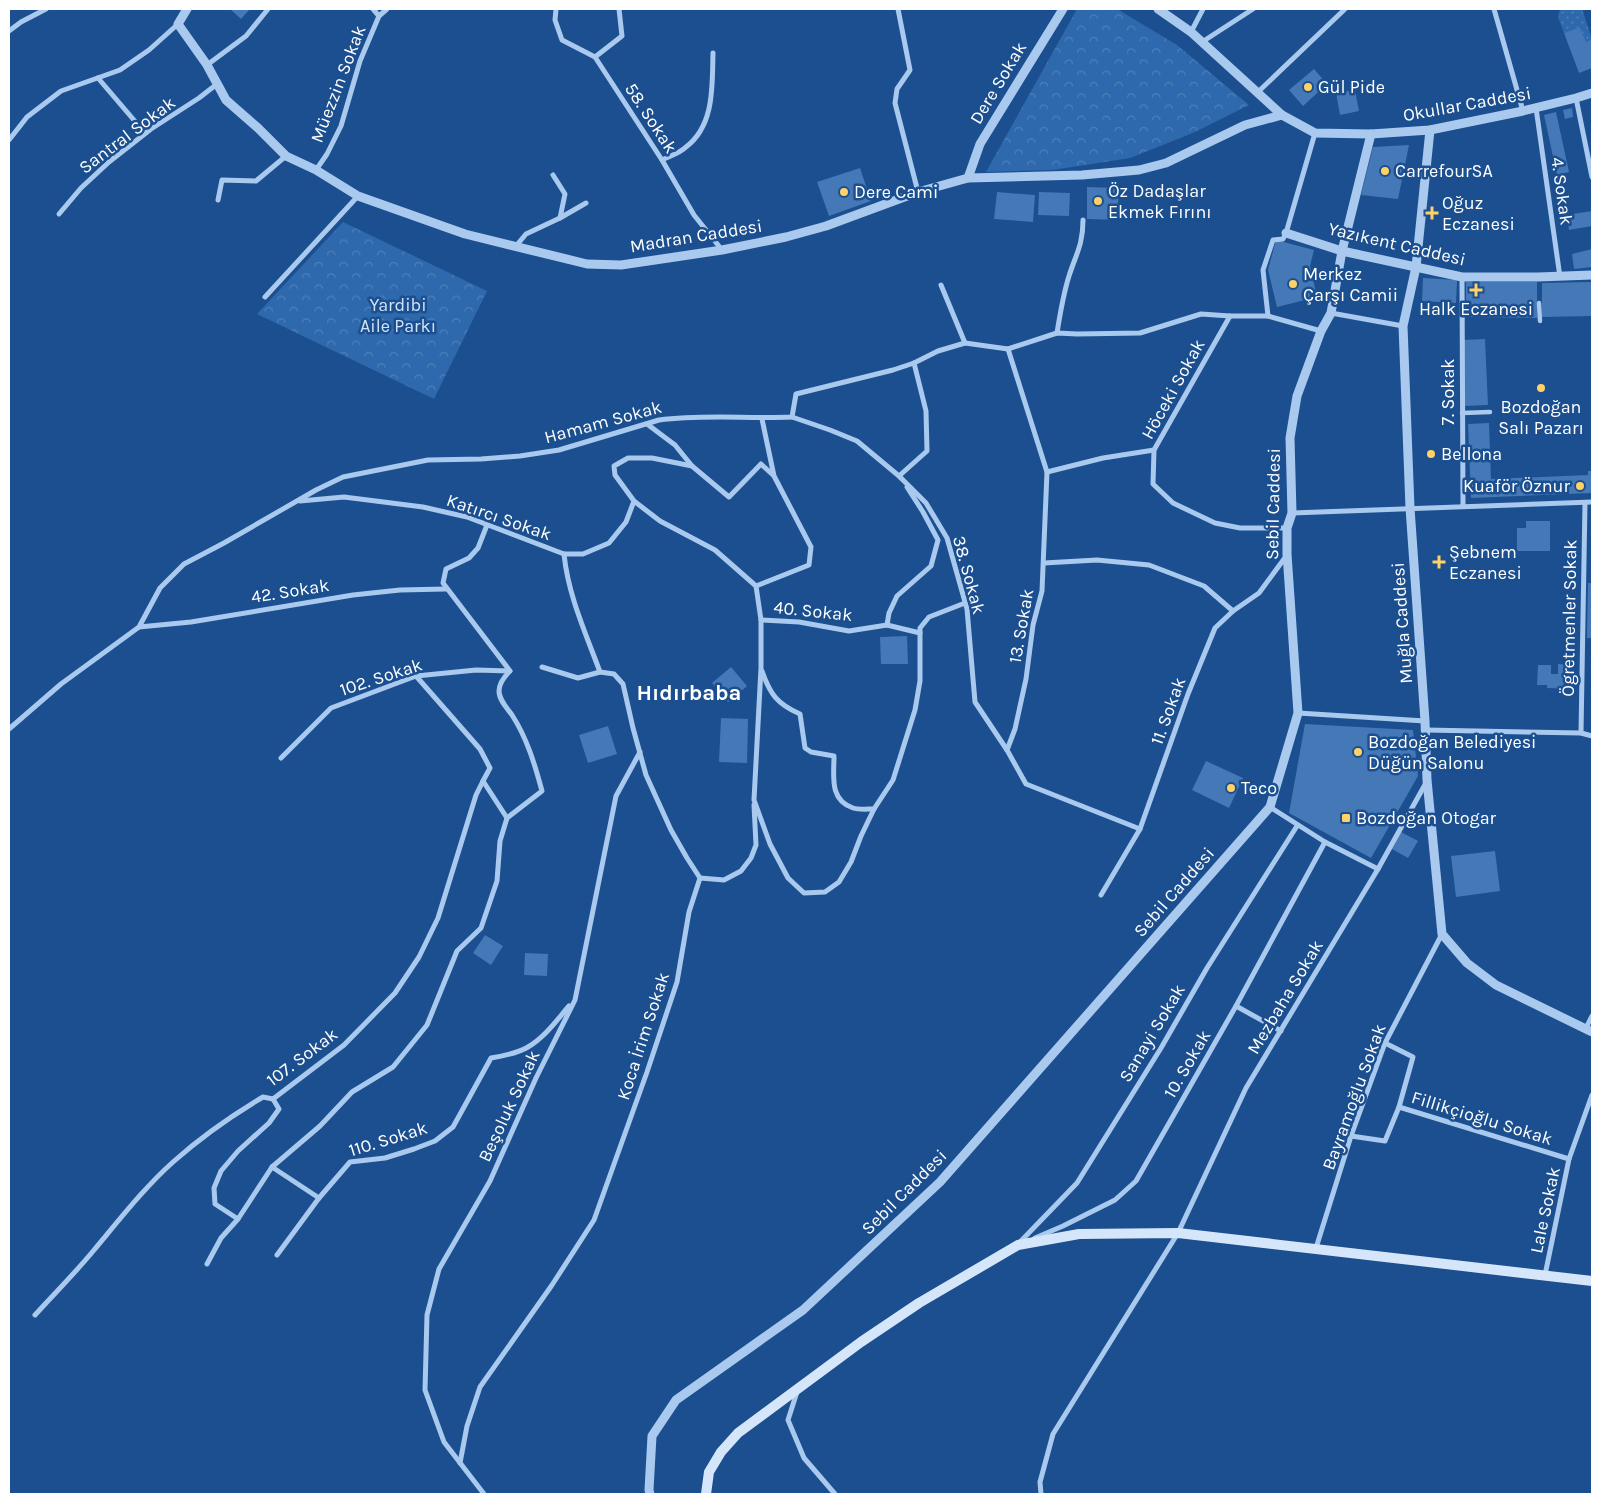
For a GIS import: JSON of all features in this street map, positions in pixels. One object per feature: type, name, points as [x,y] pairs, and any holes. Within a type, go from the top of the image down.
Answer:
[{"type":"main road","points":[[706,1494],[708,1472],[721,1452],[738,1433],[861,1342],[919,1303],[1018,1245],[1079,1234],[1178,1233],[1592,1281]]},
{"type":"street","points":[[9,31],[21,22],[46,9]]},
{"type":"street","points":[[9,140],[27,117],[61,91],[120,70],[149,50],[178,24],[187,9]]},
{"type":"street","points":[[207,65],[246,36],[268,9]]},
{"type":"street","points":[[373,9],[379,16]]},
{"type":"street","name":"Müezzin Sokak","points":[[316,170],[327,154],[341,126],[360,61],[379,16],[387,9]]},
{"type":"street","name":"58. Sokak","points":[[556,9],[555,20],[562,40],[595,57],[662,160],[694,216],[722,250]]},
{"type":"street","points":[[595,57],[622,36],[620,9]]},
{"type":"street","points":[[898,9],[910,70],[897,89],[895,102],[918,192]]},
{"type":"street","name":"Dere Sokak","points":[[968,178],[980,144],[1063,9]]},
{"type":"street","points":[[1158,9],[1191,32],[1282,115],[1315,133],[1286,233],[1282,239],[1273,240],[1263,270],[1268,316]]},
{"type":"street","points":[[1191,32],[1203,9]]},
{"type":"street","points":[[1202,42],[1253,9]]},
{"type":"street","points":[[1258,92],[1344,9]]},
{"type":"street","points":[[1494,9],[1523,112]]},
{"type":"street","name":"Madran Caddesi","points":[[178,24],[207,65],[226,100],[286,156],[316,170],[358,196],[465,234],[587,264],[621,264],[722,250],[786,237],[826,226],[918,192],[968,178],[1082,175],[1139,170],[1166,164],[1245,125],[1282,115]]},
{"type":"street","points":[[662,160],[687,147],[702,129],[709,110],[713,53]]},
{"type":"street","points":[[98,78],[145,133]]},
{"type":"street","name":"Santral Sokak","points":[[59,214],[81,188],[145,133],[200,98],[217,84]]},
{"type":"street","name":"Okullar Caddesi","points":[[1315,133],[1371,134],[1430,130],[1523,112],[1592,93]]},
{"type":"street","points":[[1576,98],[1592,177]]},
{"type":"street","name":"4. Sokak","points":[[1536,108],[1560,277]]},
{"type":"street","name":"Muğla Caddesi","points":[[1430,130],[1416,267],[1403,326],[1410,508],[1426,725],[1427,780],[1442,934]]},
{"type":"street","name":"Sebil Caddesi","points":[[650,1494],[652,1436],[676,1400],[803,1310],[940,1182],[1270,807],[1298,713],[1287,554],[1287,528],[1292,514],[1290,438],[1297,396],[1321,331],[1332,313],[1342,251],[1371,134]]},
{"type":"street","points":[[218,200],[222,180],[256,181],[286,156]]},
{"type":"street","points":[[553,175],[565,194],[560,218]]},
{"type":"street","points":[[265,297],[358,196]]},
{"type":"street","points":[[515,247],[526,234],[586,203]]},
{"type":"street","points":[[1057,333],[1062,301],[1079,251],[1083,233],[1083,220]]},
{"type":"street","name":"Yazıkent Caddesi","points":[[1286,233],[1342,251],[1462,277],[1560,277],[1592,275]]},
{"type":"street","name":"7. Sokak","points":[[1462,277],[1463,506]]},
{"type":"street","points":[[941,285],[965,343]]},
{"type":"street","points":[[1540,303],[1540,321]]},
{"type":"street","points":[[1332,313],[1403,326]]},
{"type":"street","points":[[792,417],[796,394],[893,370],[914,363],[938,351],[965,343],[1008,348],[1057,333],[1140,333],[1201,314],[1268,316],[1321,331]]},
{"type":"street","name":"Höceki Sokak","points":[[1230,316],[1154,450],[1153,484],[1173,503],[1215,523],[1240,528],[1287,528]]},
{"type":"street","name":"13. Sokak","points":[[1006,750],[1015,729],[1026,679],[1033,625],[1042,592],[1047,472],[1008,348]]},
{"type":"street","points":[[887,625],[889,613],[897,596],[931,566],[938,540],[923,512],[899,476],[927,452],[926,411],[914,363]]},
{"type":"street","points":[[1462,413],[1490,412]]},
{"type":"street","name":"Hamam Sokak","points":[[9,729],[61,684],[139,627],[160,588],[184,564],[316,490],[343,478],[428,460],[491,458],[560,450],[659,420],[673,418],[733,417],[762,419],[792,417]]},
{"type":"street","name":"38. Sokak","points":[[792,417],[857,441],[899,476],[926,504],[947,538],[967,609],[975,702],[1006,750]]},
{"type":"street","points":[[756,586],[809,566],[811,547],[774,476],[762,419]]},
{"type":"street","points":[[647,424],[675,446],[692,466],[728,497],[761,464],[774,476]]},
{"type":"street","points":[[1047,472],[1102,458],[1154,450]]},
{"type":"street","points":[[542,667],[578,678],[600,672],[614,674],[624,684],[633,728],[646,775],[687,858],[700,878],[724,880],[741,871],[751,858],[756,845],[754,800],[762,620],[756,586],[715,550],[660,521],[634,501],[615,475],[614,466],[628,458],[652,458],[692,466]]},
{"type":"street","name":"Katırcı Sokak","points":[[299,501],[344,498],[423,507],[458,515],[518,535],[564,554],[583,554],[609,543],[626,522],[634,501]]},
{"type":"street","points":[[1292,514],[1592,502]]},
{"type":"street","name":"Ögretmenler Sokak","points":[[1581,734],[1585,503]]},
{"type":"street","points":[[207,1264],[221,1238],[238,1219],[272,1167],[320,1126],[352,1092],[393,1067],[427,1025],[457,951],[481,928],[497,881],[500,841],[506,818],[542,791],[536,765],[522,731],[498,693],[500,683],[510,671],[443,583],[446,569],[470,558],[478,548],[487,525]]},
{"type":"street","points":[[564,554],[566,572],[572,592],[600,672]]},
{"type":"street","name":"11. Sokak","points":[[1101,895],[1140,829],[1188,694],[1215,628],[1233,611],[1259,593],[1287,554]]},
{"type":"street","points":[[1044,563],[1097,560],[1149,565],[1204,586],[1233,611]]},
{"type":"street","name":"42. Sokak","points":[[139,627],[191,622],[353,595],[446,588]]},
{"type":"street","points":[[754,800],[770,844],[788,878],[804,893],[825,892],[839,882],[852,862],[860,836],[874,809],[893,780],[915,710],[920,681],[920,628],[929,618],[965,603]]},
{"type":"street","name":"40. Sokak","points":[[762,620],[799,622],[849,631],[887,625],[920,633]]},
{"type":"street","points":[[761,668],[769,689],[781,703],[800,714],[805,748],[811,752],[834,756],[833,784],[838,797],[854,808],[874,809]]},
{"type":"street","name":"102. Sokak","points":[[281,758],[332,708],[416,676],[476,670],[510,671]]},
{"type":"street","points":[[416,676],[480,749],[490,768],[484,781],[506,818]]},
{"type":"street","points":[[1298,713],[1426,725],[1592,736]]},
{"type":"street","points":[[1006,750],[1026,784],[1140,829]]},
{"type":"street","name":"Beşoluk Sokak","points":[[484,1494],[444,1442],[425,1390],[427,1315],[439,1269],[490,1182],[536,1078],[575,1000],[616,796],[640,752]]},
{"type":"street","name":"Mezbaha Sokak","points":[[1041,1494],[1040,1482],[1053,1434],[1178,1233],[1246,1088],[1378,869],[1427,780]]},
{"type":"street","name":"107. Sokak","points":[[35,1315],[93,1251],[138,1196],[173,1162],[243,1109],[263,1097],[273,1099],[344,1045],[394,993],[419,957],[438,918],[476,795],[484,781]]},
{"type":"street","points":[[1270,807],[1297,826],[1378,869]]},
{"type":"street","name":"Sanayi Sokak","points":[[1018,1245],[1077,1183],[1161,1048],[1206,968],[1297,826]]},
{"type":"street","name":"10. Sokak","points":[[1018,1245],[1063,1226],[1115,1200],[1136,1181],[1236,1006],[1325,842]]},
{"type":"street","name":"Koca İrim Sokak","points":[[460,1464],[467,1426],[480,1387],[552,1285],[594,1220],[677,982],[689,912],[700,878]]},
{"type":"street","points":[[1442,934],[1467,963],[1496,984],[1589,1030],[1592,1016]]},
{"type":"street","name":"Bayramoğlu Sokak","points":[[1316,1248],[1351,1136],[1385,1043],[1442,934]]},
{"type":"street","name":"110. Sokak","points":[[277,1256],[319,1198],[350,1162],[385,1158],[435,1141],[453,1127],[491,1058],[527,1048],[547,1032],[575,1000]]},
{"type":"street","points":[[1236,1006],[1281,1031]]},
{"type":"street","points":[[1385,1043],[1413,1057],[1400,1107]]},
{"type":"street","name":"Lale Sokak","points":[[1545,1275],[1569,1159],[1592,1095]]},
{"type":"street","points":[[238,1219],[215,1204],[214,1188],[221,1171],[238,1151],[270,1123],[279,1109],[273,1099]]},
{"type":"street","name":"Fillikçioğlu Sokak","points":[[1351,1136],[1386,1141],[1400,1107],[1569,1159]]},
{"type":"street","points":[[272,1167],[319,1198]]},
{"type":"street","points":[[798,1389],[788,1420],[804,1458],[835,1494]]},
{"type":"green space","points":[[1077,9],[1117,9],[1177,45],[1249,105],[1193,133],[1130,158],[1053,170],[986,172]]},
{"type":"green space","points":[[1560,9],[1582,9],[1592,39],[1586,42],[1580,27],[1564,33],[1558,17]]},
{"type":"green space","name":"Yardibi Aile Parkı","points":[[343,222],[487,291],[434,399],[257,314]]},
{"type":"building","points":[[230,9],[250,9],[241,19]]},
{"type":"building","points":[[1580,27],[1586,42],[1592,39],[1592,68],[1579,73],[1564,33]]},
{"type":"building","points":[[1314,69],[1327,84],[1303,106],[1289,90]]},
{"type":"building","points":[[1355,90],[1359,111],[1340,115],[1336,93]]},
{"type":"building","points":[[1572,108],[1573,117],[1565,119],[1563,110]]},
{"type":"building","points":[[1556,112],[1569,172],[1557,175],[1544,115]]},
{"type":"building","name":"CarrefourSA","points":[[1409,145],[1398,199],[1361,195],[1373,147]]},
{"type":"building","name":"Dere Cami","points":[[860,168],[871,201],[829,216],[817,182]]},
{"type":"building","points":[[1087,187],[1119,188],[1117,220],[1087,219]]},
{"type":"building","points":[[997,192],[1035,195],[1033,222],[994,219]]},
{"type":"building","points":[[1039,192],[1070,193],[1069,216],[1038,215]]},
{"type":"building","points":[[1592,211],[1592,226],[1569,230],[1566,215]]},
{"type":"building","name":"Merkez Çarşı Camii","points":[[1276,240],[1314,250],[1310,266],[1317,297],[1277,307],[1268,270]]},
{"type":"building","points":[[1592,249],[1592,267],[1574,269],[1572,254]]},
{"type":"building","points":[[1423,278],[1457,280],[1456,303],[1422,301]]},
{"type":"building","points":[[1466,282],[1537,282],[1537,318],[1466,317]]},
{"type":"building","points":[[1592,282],[1592,316],[1542,317],[1542,283]]},
{"type":"building","points":[[1485,339],[1488,405],[1465,406],[1462,340]]},
{"type":"building","points":[[1489,423],[1491,479],[1588,475],[1588,471],[1592,471],[1592,493],[1471,498],[1468,424]]},
{"type":"building","points":[[1526,521],[1550,521],[1550,551],[1517,551],[1517,528],[1526,528]]},
{"type":"building","points":[[1588,583],[1592,583],[1592,638],[1587,638]]},
{"type":"building","points":[[907,636],[908,664],[881,664],[880,637]]},
{"type":"building","points":[[1558,664],[1573,665],[1572,689],[1547,688],[1547,685],[1537,685],[1538,665],[1551,665],[1551,674],[1558,674]]},
{"type":"building","points":[[731,667],[747,686],[728,702],[712,683]]},
{"type":"building","points":[[721,718],[748,719],[747,763],[719,762]]},
{"type":"building","points":[[1305,724],[1413,730],[1418,776],[1371,858],[1289,813]]},
{"type":"building","points":[[608,726],[617,754],[588,763],[579,735]]},
{"type":"building","points":[[1206,761],[1243,778],[1229,808],[1192,790]]},
{"type":"building","points":[[1401,832],[1418,841],[1408,858],[1392,849]]},
{"type":"building","points":[[1495,851],[1500,891],[1456,897],[1451,856]]},
{"type":"building","points":[[485,935],[503,946],[491,965],[473,953]]},
{"type":"building","points":[[525,953],[548,954],[547,976],[524,975]]},
{"type":"place","name":"Gül Pide","points":[[1308,87]]},
{"type":"place","name":"CarrefourSA","points":[[1385,171]]},
{"type":"place","name":"Dere Cami","points":[[844,192]]},
{"type":"place","name":"Öz Dadaşlar Ekmek Fırını","points":[[1098,201]]},
{"type":"place","name":"Oğuz Eczanesi","points":[[1432,213]]},
{"type":"place","name":"Merkez Çarşı Camii","points":[[1293,284]]},
{"type":"place","name":"Halk Eczanesi","points":[[1476,290]]},
{"type":"place","name":"Bozdoğan Salı Pazarı","points":[[1541,388]]},
{"type":"place","name":"Bellona","points":[[1431,454]]},
{"type":"place","name":"Kuaför Öznur","points":[[1580,486]]},
{"type":"place","name":"Şebnem Eczanesi","points":[[1439,562]]},
{"type":"place","name":"Bozdoğan Belediyesi Düğün Salonu","points":[[1358,752]]},
{"type":"place","name":"Teco","points":[[1231,788]]},
{"type":"place","name":"Bozdoğan Otogar","points":[[1346,818]]},
{"type":"district","name":"Hıdırbaba","points":[[689,692]]}]
